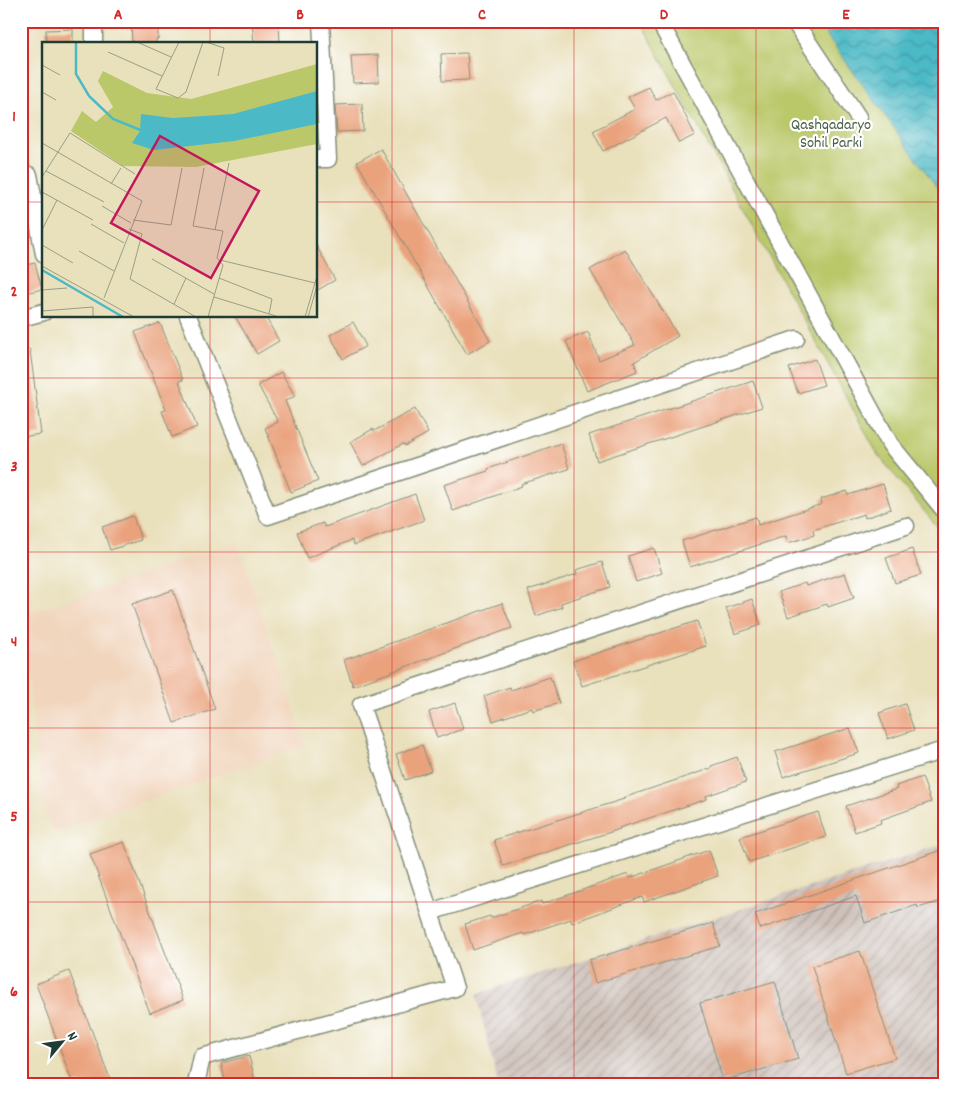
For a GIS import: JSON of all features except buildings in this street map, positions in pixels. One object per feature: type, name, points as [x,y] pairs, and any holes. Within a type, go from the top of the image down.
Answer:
[{"type":"street","points":[[94,21],[94,42]]},
{"type":"street","points":[[318,159],[328,159],[322,21]]},
{"type":"street","points":[[659,21],[890,444],[944,510]]},
{"type":"street","points":[[794,21],[858,117]]},
{"type":"street","points":[[31,175],[42,242]]},
{"type":"street","points":[[21,318],[42,313]]},
{"type":"street","points":[[189,318],[268,516],[796,339]]},
{"type":"street","points":[[196,1084],[202,1057],[455,988],[361,705],[906,526]]},
{"type":"street","points":[[430,912],[944,750]]},
{"type":"shaded area","points":[[237,542],[306,745],[53,832],[42,800],[22,616]]},
{"type":"shaded area","points":[[944,844],[944,1084],[498,1084],[476,994]]},
{"type":"green space","name":"Qashqadaryo Sohil Parki","points":[[640,21],[944,21],[944,535],[878,455]]},
{"type":"water","points":[[817,21],[944,21],[944,197],[818,23]]}]
